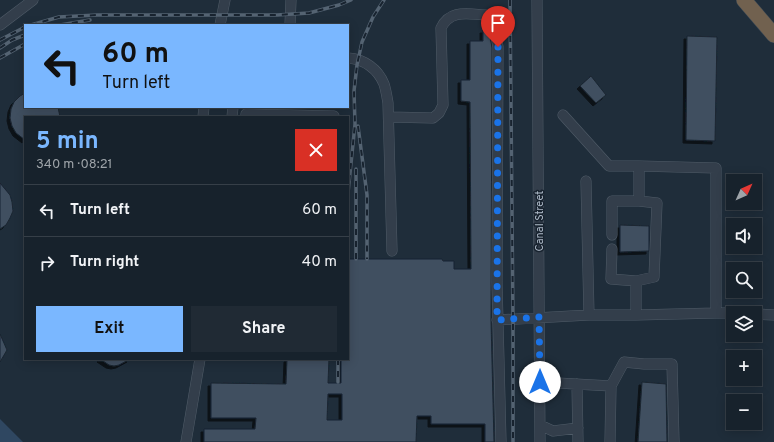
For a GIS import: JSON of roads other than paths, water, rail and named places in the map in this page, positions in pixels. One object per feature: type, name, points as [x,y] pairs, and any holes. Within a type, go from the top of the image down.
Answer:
[{"type":"highway","points":[[744,0],[774,36]]},
{"type":"street","points":[[0,25],[32,0]]},
{"type":"street","points":[[220,24],[225,0]]},
{"type":"street","points":[[290,24],[292,0]]},
{"type":"street","name":"Canal Street","points":[[537,0],[540,442]]},
{"type":"street","points":[[388,117],[433,118],[441,109],[443,105],[441,28],[444,21],[452,15],[464,13],[486,15],[494,23],[498,47],[497,320],[501,442]]},
{"type":"street","points":[[349,58],[354,58],[365,62],[377,72],[384,84],[388,103],[392,251]]},
{"type":"street","points":[[246,116],[246,114],[290,113],[334,116]]},
{"type":"street","points":[[563,115],[609,166],[716,168],[716,313]]},
{"type":"street","points":[[639,166],[640,201]]},
{"type":"street","points":[[586,181],[588,314]]},
{"type":"street","points":[[612,235],[612,202],[640,201],[657,203],[654,277],[636,281],[611,279],[612,249]]},
{"type":"street","points":[[636,281],[636,315]]},
{"type":"street","points":[[497,320],[588,314],[636,315],[726,313]]},
{"type":"street","points":[[762,314],[774,315]]},
{"type":"street","points":[[186,442],[200,360]]},
{"type":"street","points":[[610,442],[611,386],[624,362],[672,364],[674,442]]},
{"type":"street","points":[[540,382],[611,386]]},
{"type":"street","points":[[577,384],[578,442]]},
{"type":"street","points":[[540,425],[553,431],[578,428]]},
{"type":"water","points":[[0,419],[23,442],[0,442]]},
{"type":"railway","points":[[34,24],[59,17],[97,15],[277,15],[309,13],[339,5],[351,0]]},
{"type":"railway","points":[[349,183],[355,124],[354,91],[357,65],[362,42],[373,17],[384,0]]},
{"type":"railway","points":[[510,0],[513,442]]},
{"type":"railway","points":[[66,24],[90,20]]},
{"type":"railway","points":[[0,40],[24,28]]},
{"type":"railway","points":[[0,48],[12,40],[24,35]]},
{"type":"railway","points":[[0,58],[24,45]]},
{"type":"railway","points":[[358,126],[367,195],[367,259]]},
{"type":"railway","points":[[356,169],[356,259]]},
{"type":"railway","points":[[338,360],[338,382]]}]
